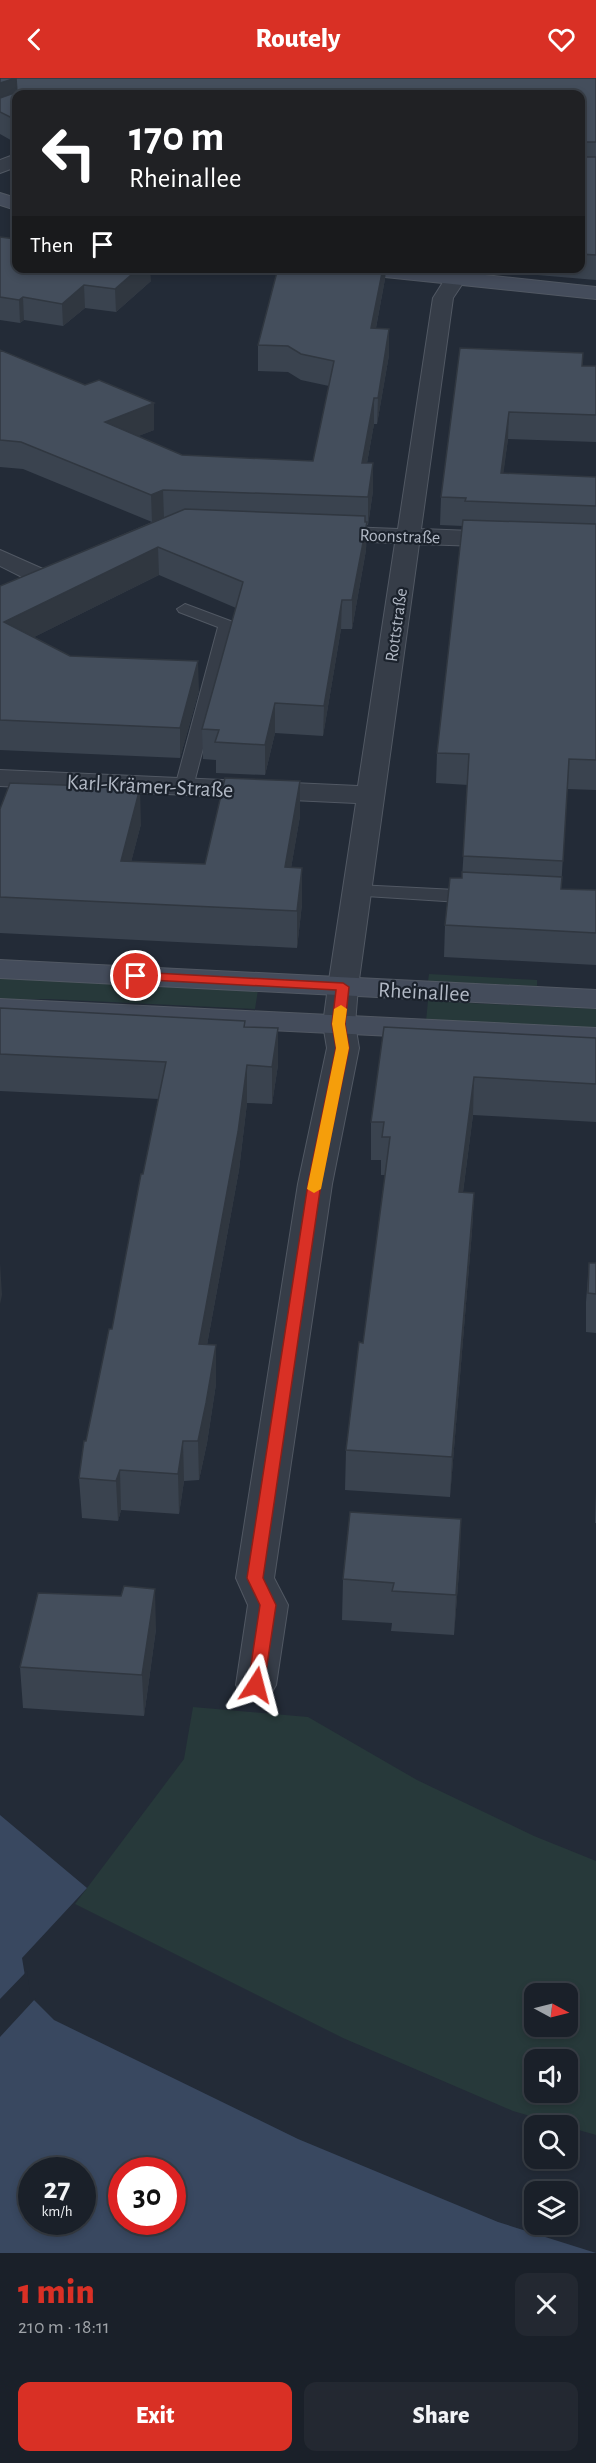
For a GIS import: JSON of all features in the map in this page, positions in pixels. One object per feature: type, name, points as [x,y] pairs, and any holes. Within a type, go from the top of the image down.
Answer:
[{"type":"street","points":[[443,273],[596,293]]},
{"type":"street","name":"Rottstraße","points":[[256,1685],[268,1605],[255,1578],[315,1184],[343,1048],[339,1024],[343,987],[443,298],[460,274]]},
{"type":"street","name":"Roonstraße","points":[[304,532],[596,543]]},
{"type":"street","points":[[0,557],[53,574],[11,592]]},
{"type":"street","name":"Karl-Krämer-Straße","points":[[0,778],[371,795]]},
{"type":"street","name":"Rheinallee","points":[[0,969],[596,999]]},
{"type":"street","name":"Rheinallee","points":[[0,1008],[596,1037]]},
{"type":"lane","points":[[184,787],[227,625],[185,609]]},
{"type":"lane","points":[[357,891],[489,897]]},
{"type":"shaded area","points":[[429,974],[537,980],[537,986],[428,981]]},
{"type":"shaded area","points":[[0,978],[258,990],[255,1009],[48,999],[0,1000]]},
{"type":"shaded area","points":[[428,1001],[596,1009],[596,1029],[426,1021]]},
{"type":"shaded area","points":[[193,1707],[308,1717],[417,1780],[534,1836],[596,1861],[596,2135],[578,2130],[578,2115],[527,2115],[513,2111],[343,2038],[75,1904],[184,1759]]},
{"type":"water","points":[[0,1815],[87,1888],[22,1958],[28,1994],[54,2020],[298,2139],[498,2222],[524,2230],[524,2235],[539,2235],[596,2253],[0,2253]]},
{"type":"pier","points":[[27,1971],[30,1993],[36,1998],[0,2037],[0,1999]]},
{"type":"building","points":[[0,78],[16,78],[0,83]]},
{"type":"building","points":[[16,78],[596,78],[596,142],[585,142],[585,90],[17,90]]},
{"type":"building","points":[[12,94],[12,118],[0,112],[0,98]]},
{"type":"building","points":[[585,157],[596,157],[596,255],[585,254]]},
{"type":"building","points":[[0,237],[12,238],[12,273],[133,273],[115,289],[84,285],[62,304],[23,297],[19,300],[0,297]]},
{"type":"building","points":[[277,273],[382,273],[371,328],[389,329],[378,398],[374,398],[362,463],[373,463],[368,497],[163,490],[151,495],[21,442],[0,440],[0,350],[85,385],[99,380],[154,403],[105,422],[182,455],[313,461],[334,361],[301,354],[288,346],[258,345]]},
{"type":"building","points":[[460,348],[583,353],[582,366],[596,366],[596,415],[509,412],[501,473],[596,477],[596,506],[465,501],[466,498],[441,497]]},
{"type":"building","points":[[185,509],[365,516],[365,522],[367,522],[352,600],[342,600],[324,706],[275,703],[265,745],[215,742],[219,730],[202,729],[243,582],[158,547],[4,622],[70,656],[198,661],[180,728],[0,720],[0,586]]},
{"type":"building","points":[[463,520],[596,524],[596,760],[569,759],[563,861],[463,856],[469,754],[437,753]]},
{"type":"building","points":[[225,778],[300,781],[285,867],[302,868],[297,911],[0,897],[0,809],[10,783],[140,788],[121,861],[205,864]]},
{"type":"building","points":[[462,872],[562,877],[561,889],[596,890],[596,933],[445,925],[450,878],[462,878]]},
{"type":"building","points":[[0,1008],[245,1021],[244,1027],[278,1028],[272,1067],[247,1065],[238,1132],[199,1344],[216,1345],[198,1441],[183,1441],[178,1474],[120,1470],[116,1481],[79,1478],[84,1441],[86,1441],[109,1329],[112,1329],[141,1174],[143,1174],[166,1062],[0,1054]]},
{"type":"building","points":[[384,1027],[596,1038],[596,1084],[474,1077],[459,1192],[474,1193],[452,1457],[346,1450],[359,1342],[363,1343],[390,1137],[382,1137],[384,1122],[371,1122]]},
{"type":"building","points":[[589,1263],[596,1263],[596,1294],[588,1293]]},
{"type":"building","points":[[350,1512],[461,1519],[456,1595],[392,1591],[394,1583],[343,1579]]},
{"type":"building","points":[[124,1586],[155,1589],[142,1675],[20,1667],[38,1593],[121,1596]]},
{"type":"slow traffic","points":[[314,1189],[343,1048],[339,1024],[341,1009]]},
{"type":"route","points":[[136,976],[343,987],[339,1024],[343,1048],[315,1184],[255,1578],[268,1605],[256,1685]]}]
